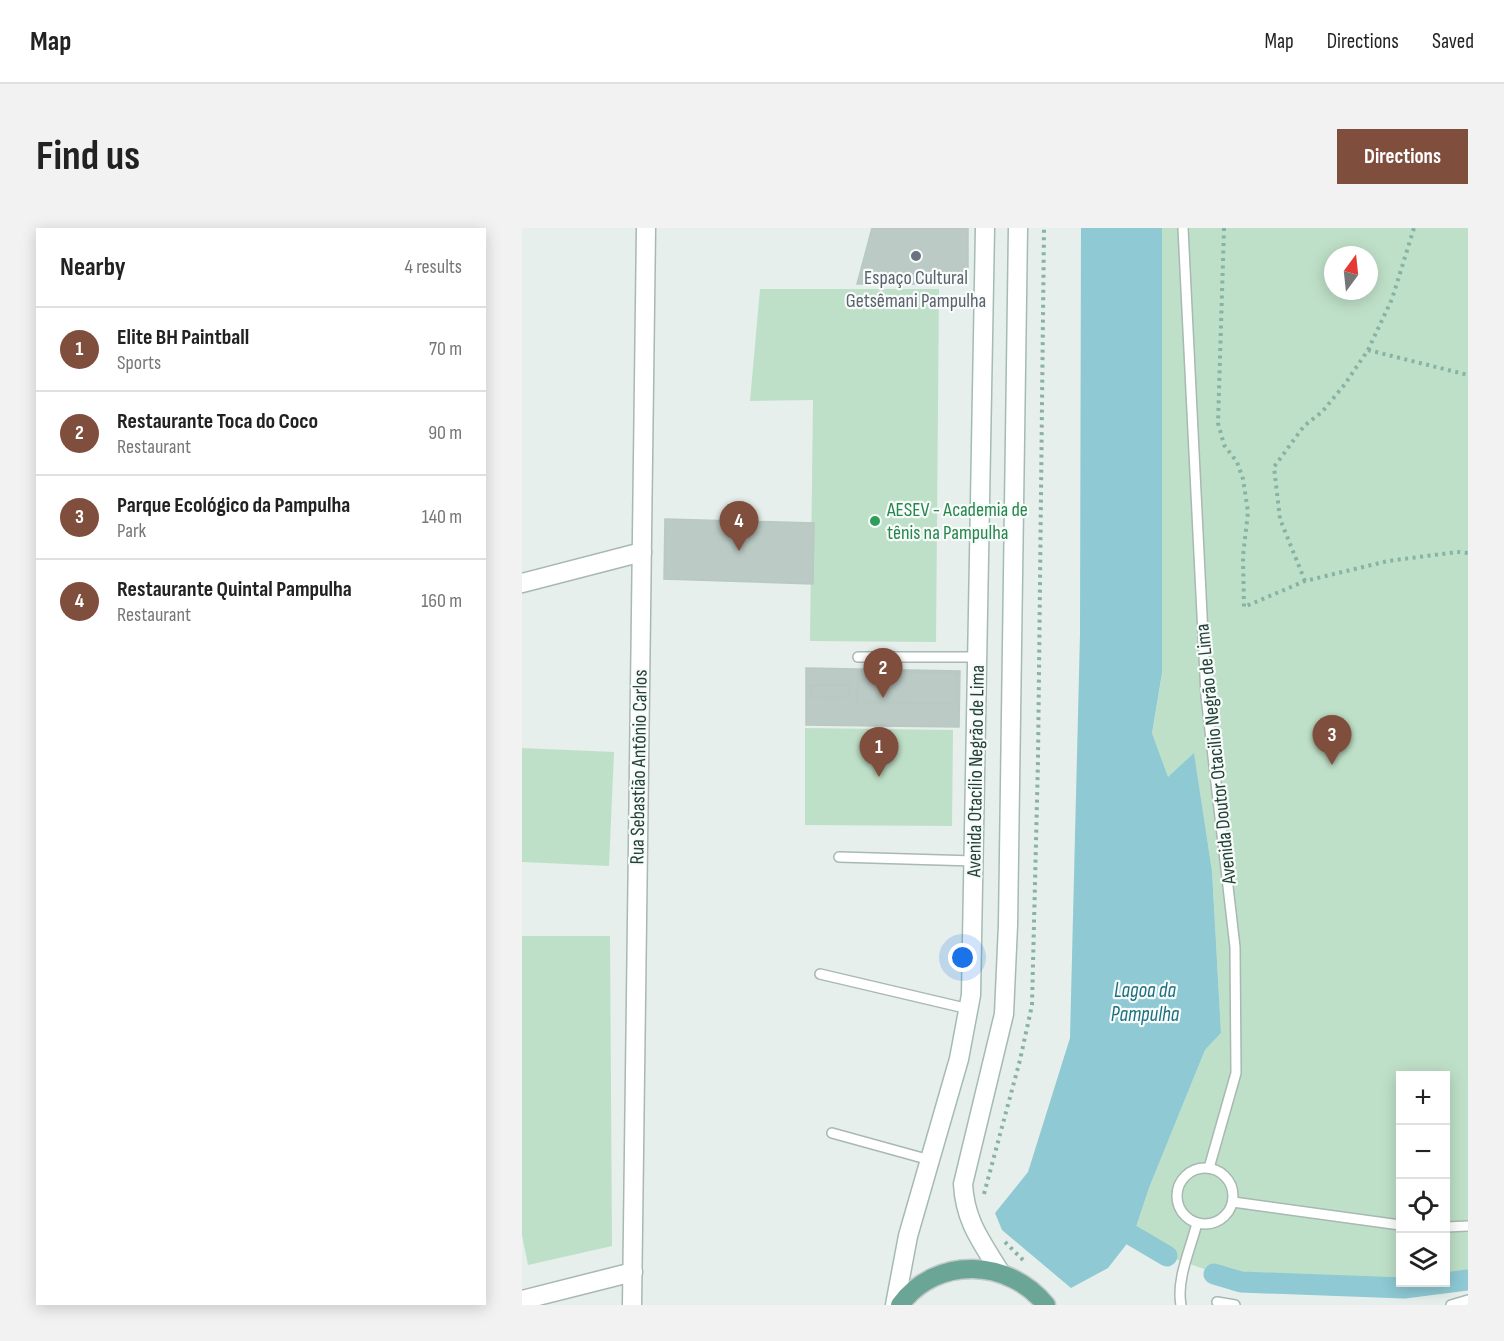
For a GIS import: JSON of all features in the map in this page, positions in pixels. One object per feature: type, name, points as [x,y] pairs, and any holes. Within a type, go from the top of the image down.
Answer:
[{"type":"main road","points":[[900,1305],[923,1283],[943,1273],[964,1268],[1007,1274],[1036,1292],[1046,1305]]},
{"type":"street","name":"Rua Sebastião Antônio Carlos","points":[[632,1305],[646,228]]},
{"type":"street","name":"Avenida Otacílio Negrão de Lima","points":[[895,1305],[908,1236],[959,1059],[971,995],[985,228]]},
{"type":"street","name":"Avenida Otacílio Negrão de Lima","points":[[1007,1274],[972,1227],[964,1206],[963,1184],[1004,1014],[1008,924],[1018,228]]},
{"type":"street","points":[[522,583],[642,552]]},
{"type":"street","points":[[522,1300],[633,1272]]},
{"type":"lane","name":"Avenida Doutor Otacilio Negrão de Lima","points":[[1183,228],[1206,696],[1235,947],[1236,1073],[1209,1168]]},
{"type":"lane","points":[[858,657],[978,657]]},
{"type":"lane","points":[[839,857],[974,861]]},
{"type":"lane","points":[[820,974],[969,1010]]},
{"type":"lane","points":[[832,1133],[930,1160]]},
{"type":"lane","points":[[1198,1168],[1209,1168],[1220,1172],[1228,1180],[1233,1190],[1233,1202],[1228,1212],[1220,1220],[1209,1224],[1197,1223],[1181,1210],[1177,1190],[1181,1180],[1189,1173],[1198,1168]]},
{"type":"lane","points":[[1233,1202],[1396,1224]]},
{"type":"lane","points":[[1181,1305],[1180,1296],[1185,1270],[1197,1223]]},
{"type":"lane","points":[[1450,1227],[1468,1226]]},
{"type":"lane","points":[[1451,1305],[1468,1300]]},
{"type":"lane","points":[[1216,1302],[1235,1305]]},
{"type":"path","points":[[1224,228],[1218,423],[1224,445],[1240,471],[1248,512],[1244,556],[1244,607],[1305,580],[1388,561],[1457,552],[1468,554]]},
{"type":"path","points":[[1305,580],[1280,519],[1274,467],[1304,426],[1322,412],[1345,384],[1368,350],[1392,299],[1414,228]]},
{"type":"path","points":[[1368,350],[1468,375]]},
{"type":"green space","points":[[1162,228],[1468,228],[1468,1280],[1450,1282],[1450,1071],[1396,1071],[1396,1287],[1412,1287],[1404,1288],[1241,1282],[1167,1256],[1133,1236],[1149,1188],[1205,1050],[1221,1033],[1212,871],[1194,754],[1168,778],[1152,733],[1162,673]]},
{"type":"green space","name":"AESEV - Academia de tênis na Pampulha","points":[[760,289],[939,289],[936,642],[810,641],[813,400],[750,401]]},
{"type":"green space","points":[[805,728],[953,730],[952,826],[805,825]]},
{"type":"green space","points":[[522,748],[614,752],[609,866],[522,862]]},
{"type":"green space","points":[[522,936],[610,936],[612,1246],[528,1265],[522,1235]]},
{"type":"water","name":"Lagoa da Pampulha","points":[[1081,228],[1162,228],[1162,673],[1152,733],[1168,777],[1194,753],[1212,871],[1221,1033],[1205,1050],[1149,1188],[1133,1236],[1108,1268],[1071,1288],[1002,1230],[995,1213],[1028,1172],[1070,1038],[1080,634]]},
{"type":"building","name":"Espaço Cultural Getsêmani Pampulha","points":[[872,228],[968,228],[968,284],[857,284]]},
{"type":"building","points":[[665,519],[814,523],[813,584],[664,579]]},
{"type":"building","points":[[806,668],[960,671],[959,727],[806,725]]},
{"type":"building","points":[[858,671],[957,673],[957,704],[857,702]]},
{"type":"building","points":[[811,685],[849,685],[849,697],[811,698]]},
{"type":"waterway","points":[[1133,1236],[1167,1256]]},
{"type":"waterway","points":[[1214,1274],[1241,1282],[1404,1288],[1468,1280]]},
{"type":"place","name":"Espaço Cultural Getsêmani Pampulha","points":[[916,256]]},
{"type":"place","name":"AESEV - Academia de tênis na Pampulha","points":[[875,521]]},
{"type":"place","name":"Restaurante Quintal Pampulha","points":[[739,551]]},
{"type":"place","name":"Restaurante Toca do Coco","points":[[883,698]]},
{"type":"place","name":"Parque Ecológico da Pampulha","points":[[1332,765]]},
{"type":"place","name":"Elite BH Paintball","points":[[879,777]]}]
